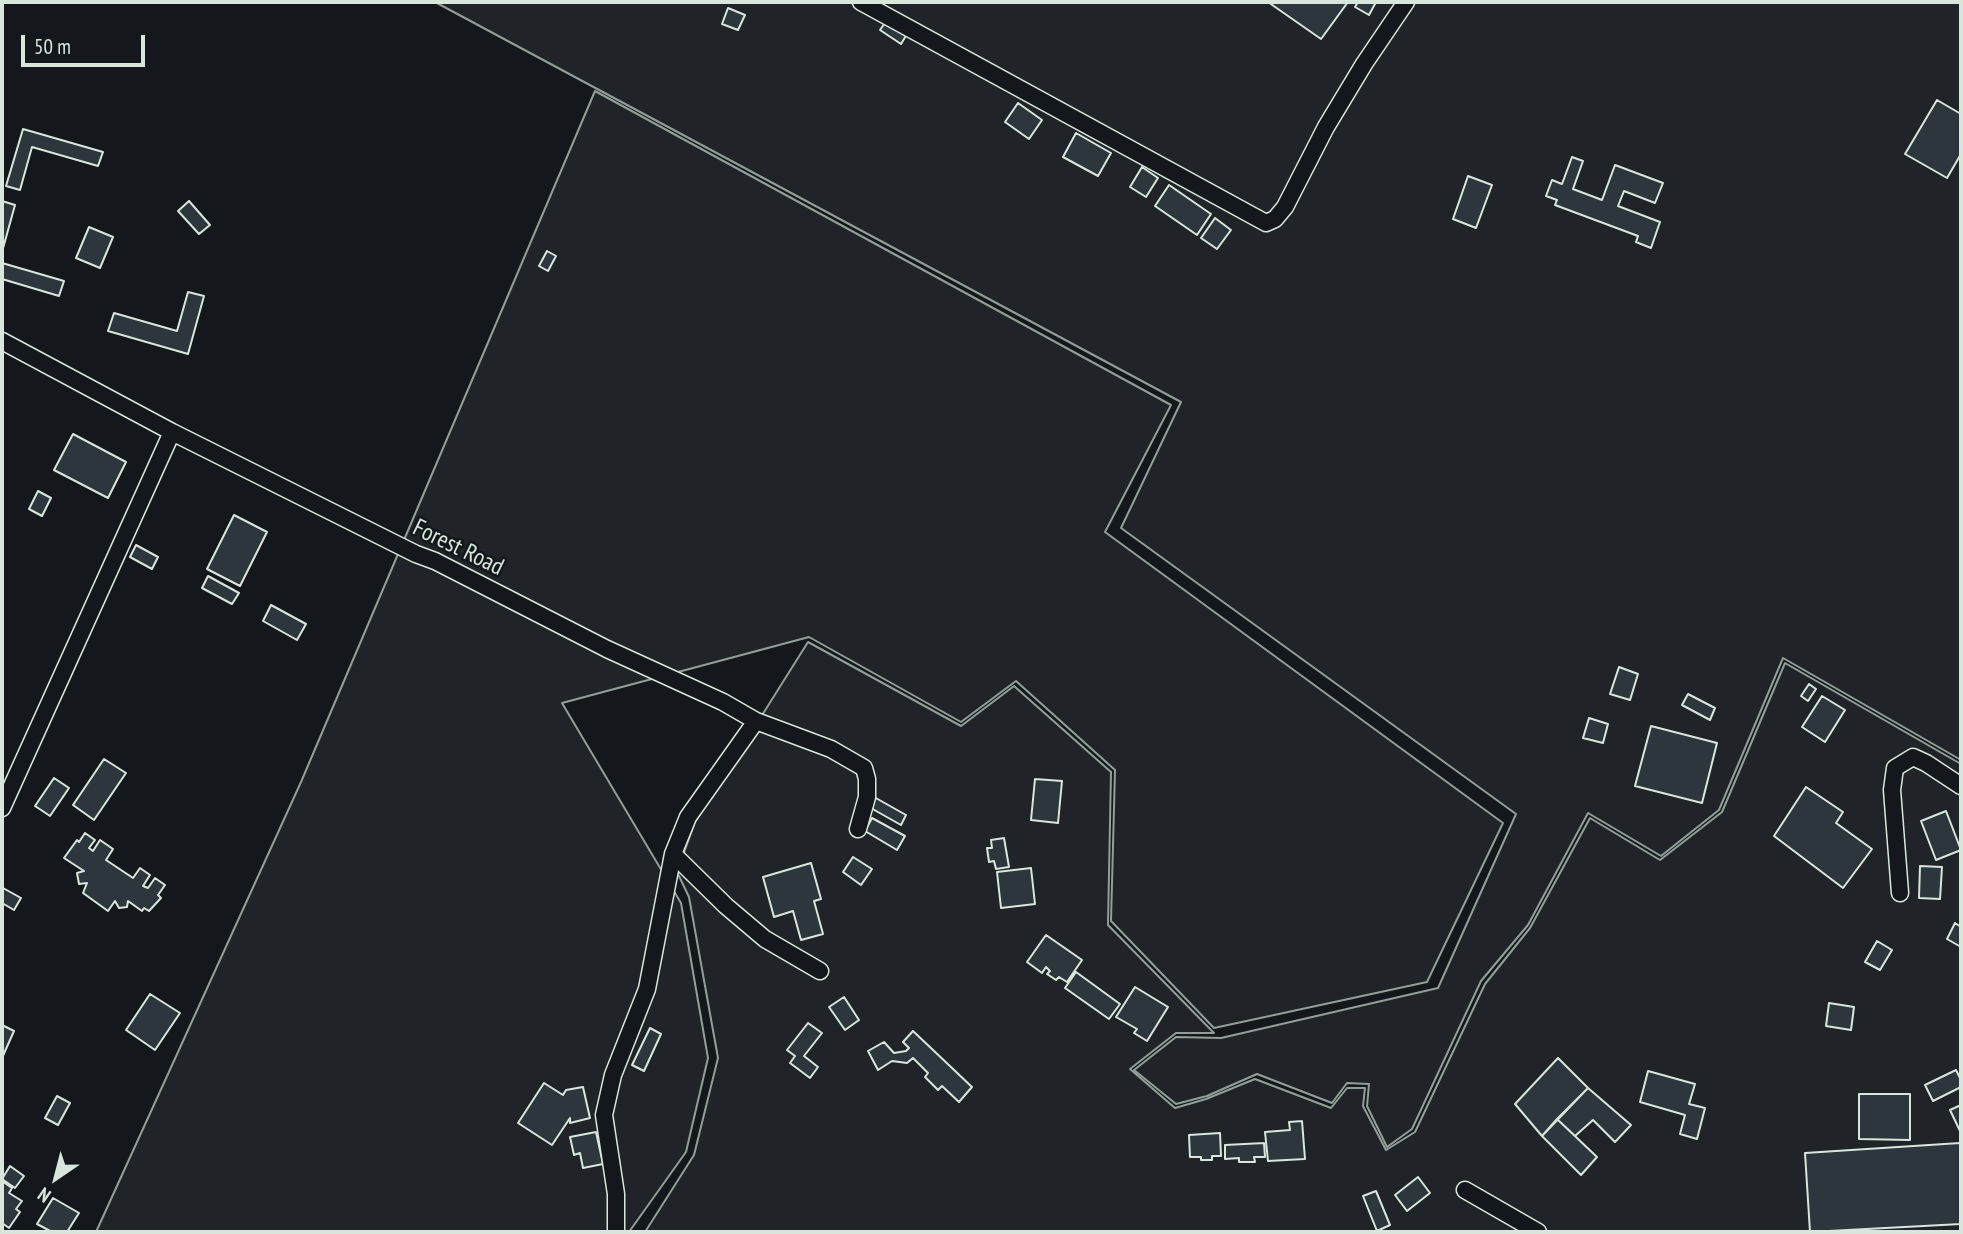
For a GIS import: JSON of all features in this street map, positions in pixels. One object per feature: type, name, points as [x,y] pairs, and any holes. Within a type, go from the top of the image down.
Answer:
[{"type":"street","points":[[861,2],[1266,223],[1275,219],[1285,207],[1326,127],[1406,2]]},
{"type":"street","name":"Forest Road","points":[[2,341],[172,432],[607,649],[723,702],[755,721],[831,749],[863,768],[867,779],[867,797],[858,829]]},
{"type":"street","points":[[2,808],[172,432]]},
{"type":"street","points":[[616,1232],[617,1194],[604,1115],[613,1075],[648,989],[674,854],[688,817],[755,721]]},
{"type":"street","points":[[1900,894],[1892,790],[1895,768],[1913,757],[1926,762],[1961,786]]},
{"type":"street","points":[[674,854],[726,906],[765,939],[820,971]]},
{"type":"street","points":[[1465,1190],[1538,1232]]},
{"type":"shaded area","points":[[435,2],[1961,2],[1961,760],[1783,658],[1719,810],[1661,856],[1588,813],[1528,925],[1481,981],[1412,1129],[1387,1147],[1367,1106],[1369,1084],[1347,1083],[1332,1103],[1257,1074],[1207,1096],[1176,1104],[1134,1070],[1176,1037],[1221,1038],[1438,988],[1516,814],[1121,528],[1181,402]]},
{"type":"shaded area","points":[[595,91],[1171,405],[1105,532],[1503,823],[1427,982],[1214,1028],[1111,921],[1115,770],[1016,681],[961,722],[809,637],[562,703],[681,903],[708,1058],[686,1152],[629,1232],[96,1232],[301,782]]},
{"type":"shaded area","points":[[808,642],[961,726],[1014,686],[1111,772],[1108,925],[1214,1033],[1176,1033],[1130,1069],[1175,1108],[1206,1099],[1255,1079],[1331,1108],[1347,1088],[1365,1088],[1363,1106],[1386,1150],[1415,1132],[1485,984],[1530,928],[1590,818],[1660,860],[1722,812],[1785,663],[1961,764],[1961,1232],[645,1232],[694,1155],[718,1058],[689,897],[677,872],[695,822]]},
{"type":"building","points":[[1268,2],[1348,2],[1321,39]]},
{"type":"building","points":[[1358,2],[1376,2],[1369,15],[1355,7]]},
{"type":"building","points":[[728,8],[745,15],[738,30],[722,24]]},
{"type":"building","points":[[887,20],[907,34],[901,44],[880,30]]},
{"type":"building","points":[[1937,100],[1961,114],[1961,154],[1947,178],[1905,154]]},
{"type":"building","points":[[1018,103],[1042,120],[1029,139],[1005,122]]},
{"type":"building","points":[[23,129],[103,152],[98,166],[32,147],[20,190],[6,186]]},
{"type":"building","points":[[1076,133],[1111,153],[1098,176],[1063,157]]},
{"type":"building","points":[[1572,157],[1583,161],[1573,189],[1602,200],[1615,165],[1663,183],[1655,203],[1624,191],[1618,206],[1660,222],[1651,248],[1636,242],[1638,236],[1555,205],[1557,200],[1546,196],[1552,180],[1562,184]]},
{"type":"building","points":[[1142,167],[1158,178],[1146,197],[1130,187]]},
{"type":"building","points":[[1468,176],[1492,185],[1476,228],[1453,219]]},
{"type":"building","points":[[1169,185],[1211,214],[1197,235],[1155,206]]},
{"type":"building","points":[[2,201],[15,205],[2,252]]},
{"type":"building","points":[[189,201],[210,225],[199,234],[178,211]]},
{"type":"building","points":[[1215,218],[1231,230],[1217,249],[1201,238]]},
{"type":"building","points":[[89,227],[113,237],[100,268],[76,258]]},
{"type":"building","points":[[547,251],[556,256],[548,271],[539,266]]},
{"type":"building","points":[[2,263],[64,281],[59,296],[2,279]]},
{"type":"building","points":[[188,292],[204,296],[188,354],[108,331],[114,313],[177,331]]},
{"type":"building","points":[[73,434],[126,462],[108,498],[54,470]]},
{"type":"building","points":[[38,491],[51,498],[42,516],[29,509]]},
{"type":"building","points":[[234,515],[267,532],[240,586],[207,569]]},
{"type":"building","points":[[136,545],[158,557],[152,569],[130,557]]},
{"type":"building","points":[[208,576],[239,593],[232,604],[202,588]]},
{"type":"building","points":[[271,605],[306,624],[297,640],[263,621]]},
{"type":"building","points":[[1619,667],[1638,674],[1630,700],[1610,694]]},
{"type":"building","points":[[1809,684],[1816,689],[1808,701],[1801,696]]},
{"type":"building","points":[[1688,694],[1715,708],[1710,720],[1682,705]]},
{"type":"building","points":[[1822,696],[1845,710],[1825,742],[1802,727]]},
{"type":"building","points":[[1589,718],[1608,724],[1603,743],[1583,738]]},
{"type":"building","points":[[1651,726],[1717,743],[1702,803],[1635,786]]},
{"type":"building","points":[[104,759],[126,773],[94,820],[73,805]]},
{"type":"building","points":[[54,778],[69,788],[50,816],[35,806]]},
{"type":"building","points":[[1035,779],[1062,781],[1058,823],[1031,820]]},
{"type":"building","points":[[1806,787],[1843,812],[1836,823],[1872,849],[1843,888],[1774,836]]},
{"type":"building","points":[[874,797],[906,815],[901,825],[869,807]]},
{"type":"building","points":[[1946,811],[1961,850],[1936,860],[1921,821]]},
{"type":"building","points":[[872,818],[905,836],[897,850],[865,831]]},
{"type":"building","points":[[85,833],[95,840],[89,848],[93,851],[100,840],[113,849],[106,860],[133,878],[140,868],[150,875],[143,886],[148,888],[155,878],[165,885],[158,895],[161,898],[149,911],[144,908],[142,911],[128,901],[127,907],[119,908],[115,901],[108,911],[83,893],[87,883],[79,884],[77,873],[84,871],[64,858]]},
{"type":"building","points":[[1004,838],[1009,867],[996,869],[994,861],[989,862],[987,848],[992,848],[991,840]]},
{"type":"building","points":[[853,857],[872,869],[861,885],[843,872]]},
{"type":"building","points":[[811,863],[821,899],[814,901],[823,934],[801,940],[793,911],[774,917],[763,877]]},
{"type":"building","points":[[1920,866],[1942,867],[1940,899],[1919,898]]},
{"type":"building","points":[[1031,868],[1035,904],[1001,908],[997,872]]},
{"type":"building","points":[[3,888],[21,898],[14,910],[2,903]]},
{"type":"building","points":[[1955,923],[1961,927],[1961,947],[1947,939]]},
{"type":"building","points":[[1046,935],[1082,960],[1067,982],[1059,977],[1056,980],[1047,974],[1050,971],[1046,967],[1042,973],[1027,962]]},
{"type":"building","points":[[1877,941],[1892,950],[1880,970],[1865,962]]},
{"type":"building","points":[[1076,972],[1120,1004],[1109,1019],[1065,988]]},
{"type":"building","points":[[1135,987],[1168,1007],[1147,1041],[1134,1033],[1137,1029],[1116,1017]]},
{"type":"building","points":[[150,994],[180,1013],[155,1050],[126,1030]]},
{"type":"building","points":[[844,997],[859,1020],[845,1030],[829,1007]]},
{"type":"building","points":[[1829,1003],[1854,1007],[1851,1030],[1826,1026]]},
{"type":"building","points":[[808,1023],[822,1033],[804,1056],[818,1067],[810,1078],[790,1063],[795,1056],[787,1050]]},
{"type":"building","points":[[2,1025],[14,1031],[2,1058]]},
{"type":"building","points":[[650,1028],[661,1034],[644,1071],[632,1065]]},
{"type":"building","points":[[913,1031],[972,1087],[959,1102],[942,1086],[938,1090],[925,1077],[928,1073],[913,1058],[907,1063],[892,1061],[878,1070],[868,1051],[884,1042],[894,1053],[906,1051],[909,1048],[903,1042]]},
{"type":"building","points":[[1558,1058],[1588,1088],[1542,1136],[1515,1104]]},
{"type":"building","points":[[1956,1070],[1961,1087],[1933,1101],[1925,1085]]},
{"type":"building","points":[[1648,1071],[1695,1084],[1689,1104],[1705,1108],[1697,1139],[1680,1134],[1685,1115],[1640,1102]]},
{"type":"building","points":[[544,1083],[563,1095],[566,1090],[583,1087],[590,1118],[570,1123],[570,1118],[552,1145],[518,1123]]},
{"type":"building","points":[[1588,1088],[1631,1125],[1615,1142],[1593,1120],[1575,1136],[1557,1119]]},
{"type":"building","points":[[1859,1094],[1910,1094],[1910,1140],[1859,1139]]},
{"type":"building","points":[[57,1096],[70,1103],[58,1125],[45,1118]]},
{"type":"building","points":[[1961,1105],[1961,1131],[1960,1131],[1950,1110]]},
{"type":"building","points":[[1557,1119],[1597,1157],[1581,1175],[1542,1136]]},
{"type":"building","points":[[1302,1121],[1305,1159],[1268,1161],[1265,1132],[1290,1130],[1289,1122]]},
{"type":"building","points":[[596,1132],[603,1164],[583,1168],[580,1153],[574,1155],[570,1137]]},
{"type":"building","points":[[1220,1133],[1221,1156],[1212,1156],[1212,1160],[1190,1157],[1189,1135]]},
{"type":"building","points":[[1264,1143],[1265,1157],[1254,1157],[1255,1162],[1239,1162],[1239,1158],[1225,1159],[1225,1145]]},
{"type":"building","points":[[1960,1143],[1961,1224],[1810,1232],[1805,1153]]},
{"type":"building","points":[[10,1166],[24,1176],[15,1188],[2,1179]]},
{"type":"building","points":[[1418,1177],[1430,1193],[1407,1211],[1395,1195]]},
{"type":"building","points":[[2,1181],[12,1188],[9,1193],[22,1201],[16,1209],[20,1212],[9,1228],[2,1223]]},
{"type":"building","points":[[1376,1191],[1390,1225],[1377,1231],[1363,1196]]},
{"type":"building","points":[[53,1198],[79,1213],[67,1232],[52,1232],[37,1224]]}]
